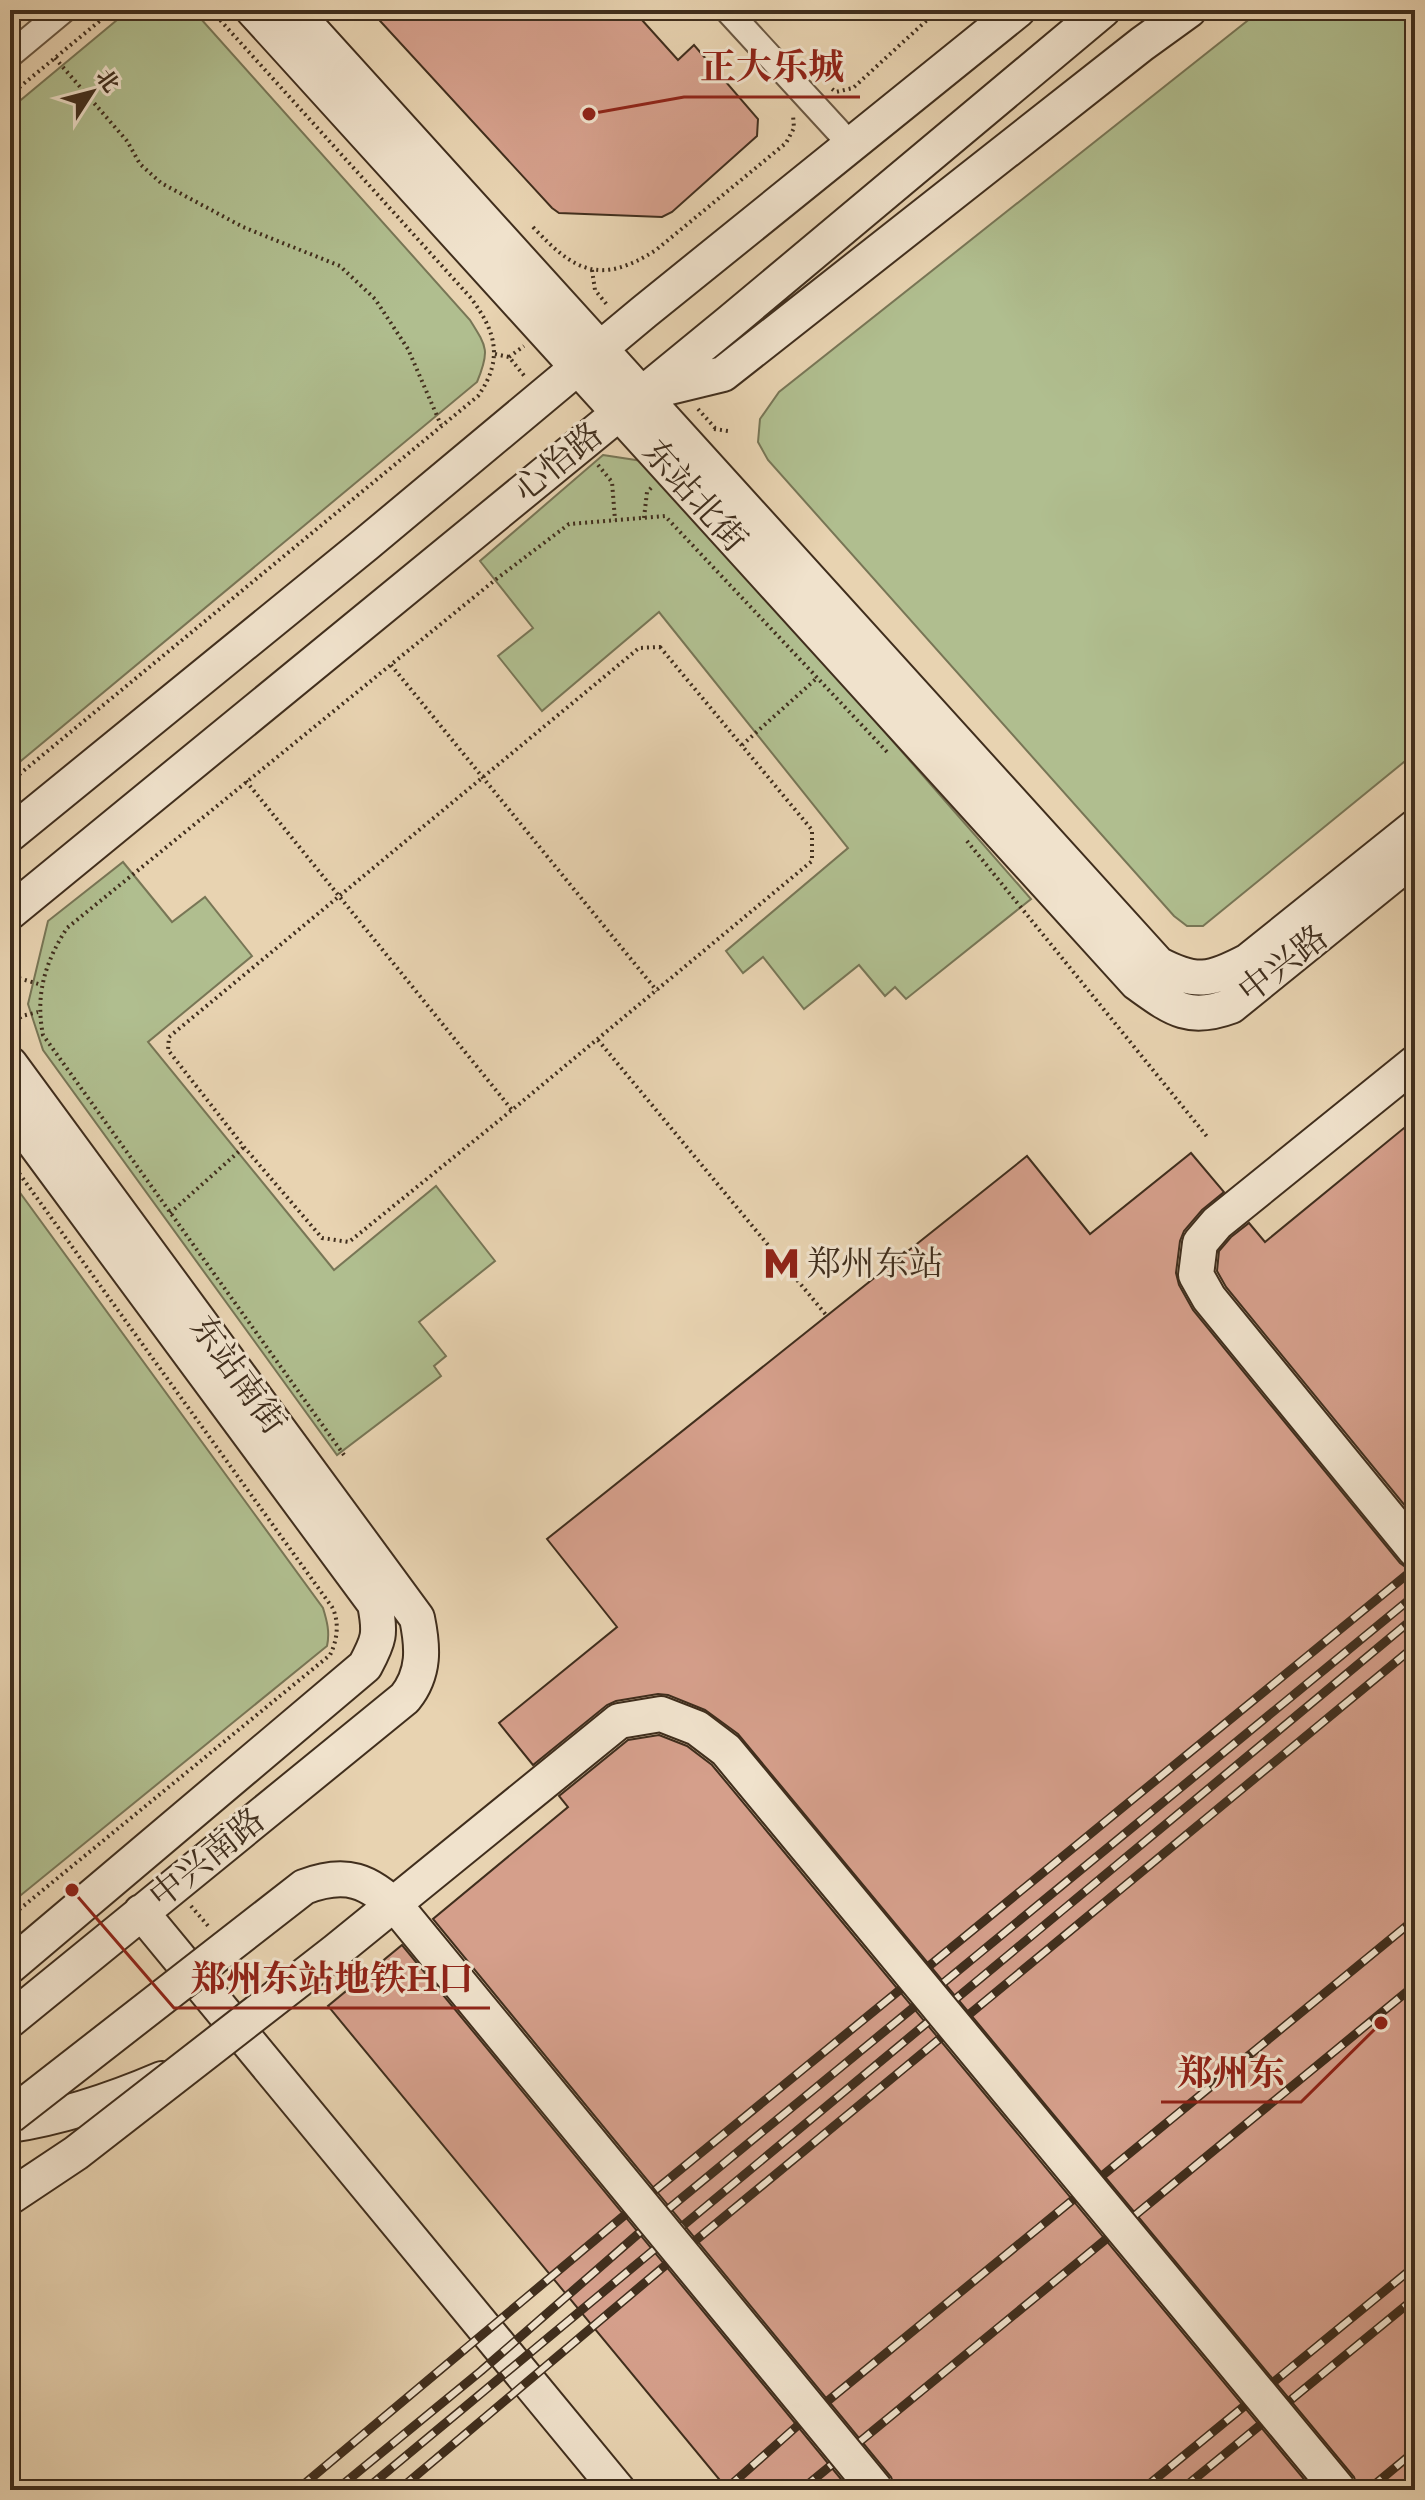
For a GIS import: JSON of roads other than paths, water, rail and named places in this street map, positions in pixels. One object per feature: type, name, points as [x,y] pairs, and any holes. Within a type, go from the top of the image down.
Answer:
[{"type":"street","points":[[10,55],[64,10]]},
{"type":"street","name":"东站北街","points":[[253,10],[589,358],[1147,973]]},
{"type":"street","name":"东站北街","points":[[293,10],[589,358]]},
{"type":"street","points":[[727,10],[851,145]]},
{"type":"street","name":"心怡路","points":[[10,834],[1018,10]]},
{"type":"street","name":"心怡路","points":[[10,912],[1103,10]]},
{"type":"street","points":[[630,403],[723,374],[1189,10]]},
{"type":"street","name":"中兴路","points":[[1147,973],[1200,978],[1222,974],[1248,961],[1415,827]]},
{"type":"street","name":"中兴路","points":[[1147,973],[1166,1004],[1188,1012],[1209,1014],[1231,1006],[1415,857]]},
{"type":"street","points":[[1415,1063],[1217,1223],[1200,1243],[1196,1275],[1209,1298],[1415,1550]]},
{"type":"street","name":"东站南街","points":[[10,1064],[417,1618],[422,1644],[421,1664],[414,1686],[405,1698]]},
{"type":"street","name":"东站南街","points":[[10,1110],[375,1604],[379,1622],[378,1641],[365,1666]]},
{"type":"street","name":"中兴南路","points":[[10,1966],[365,1666]]},
{"type":"street","name":"中兴南路","points":[[10,2020],[405,1698]]},
{"type":"street","points":[[10,2197],[76,2153],[336,1951],[619,1721],[661,1714],[697,1728],[726,1750],[1339,2490]]},
{"type":"street","points":[[10,2116],[304,1887],[334,1879],[365,1884],[400,1911],[876,2490]]},
{"type":"street","points":[[141,1912],[618,2490]]},
{"type":"street","points":[[10,2125],[73,2112],[122,2096],[184,2069]]},
{"type":"railway","points":[[297,2490],[620,2219],[1415,1568]]},
{"type":"railway","points":[[336,2490],[481,2371],[638,2234],[1415,1595]]},
{"type":"railway","points":[[365,2490],[1415,1617]]},
{"type":"railway","points":[[399,2490],[661,2269],[1415,1646]]},
{"type":"railway","points":[[725,2490],[796,2427],[1415,1919]]},
{"type":"railway","points":[[801,2490],[1415,1985]]},
{"type":"railway","points":[[1142,2490],[1415,2266]]},
{"type":"railway","points":[[1181,2490],[1415,2298]]},
{"type":"railway","points":[[1368,2490],[1415,2451]]},
{"type":"railway","points":[[1403,2490],[1415,2480]]},
{"type":"place","name":"正大乐城","points":[[589,114]]},
{"type":"place","name":"郑州东站","points":[[781,1264]]},
{"type":"place","name":"郑州东站地铁H口","points":[[72,1890]]},
{"type":"place","name":"郑州东","points":[[1381,2023]]}]
